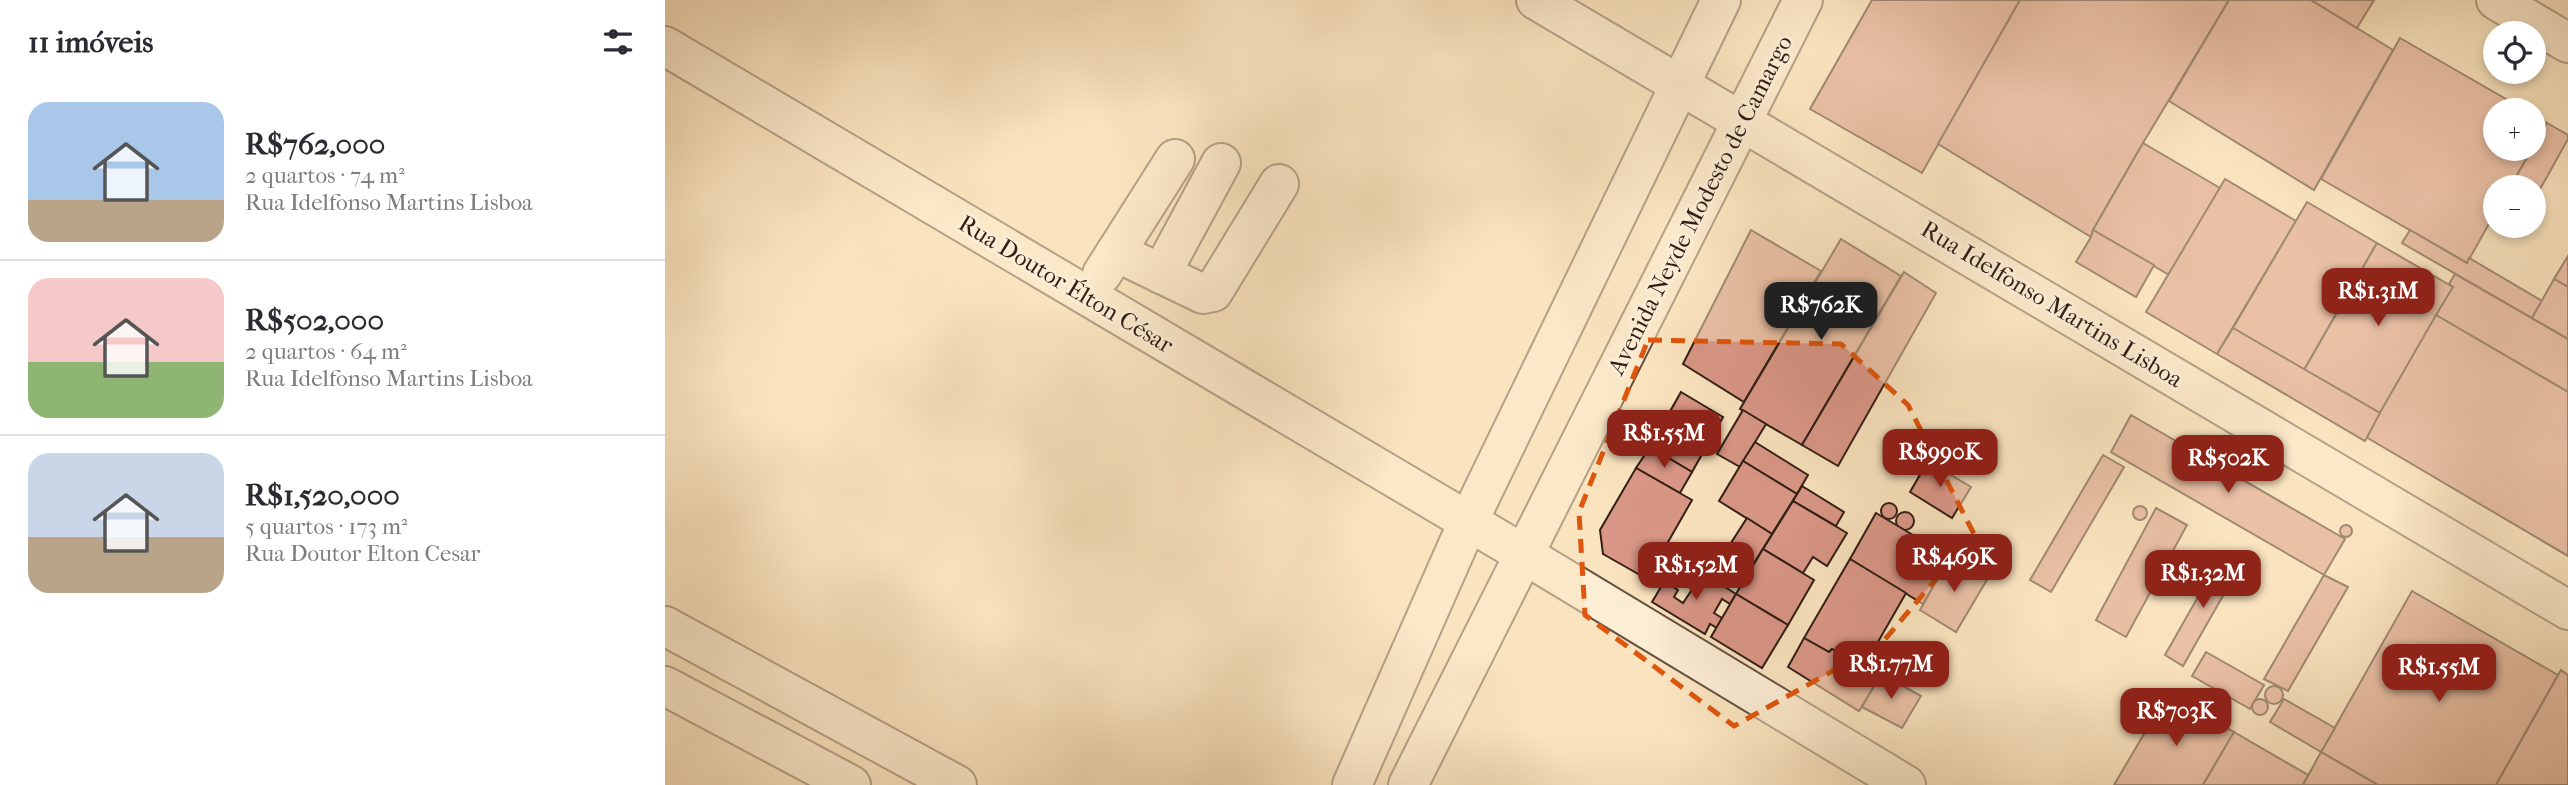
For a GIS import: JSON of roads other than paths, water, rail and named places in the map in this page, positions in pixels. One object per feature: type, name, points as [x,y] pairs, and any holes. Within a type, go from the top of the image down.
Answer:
[{"type":"street","name":"Rua Idelfonso Martins Lisboa","points":[[1536,0],[2568,610]]},
{"type":"street","points":[[1352,785],[1468,522],[1721,0]]},
{"type":"street","name":"Avenida Neyde Modesto de Camargo","points":[[1408,785],[1803,0]]},
{"type":"street","points":[[2495,0],[2568,43]]},
{"type":"street","name":"Rua Doutor Élton César","points":[[665,46],[1525,555],[1906,785]]},
{"type":"street","points":[[1087,297],[1175,159]]},
{"type":"street","points":[[1161,274],[1221,163]]},
{"type":"street","points":[[1116,252],[1203,294],[1213,292],[1279,184]]},
{"type":"street","points":[[665,626],[957,785]]},
{"type":"street","points":[[665,686],[851,785]]}]
